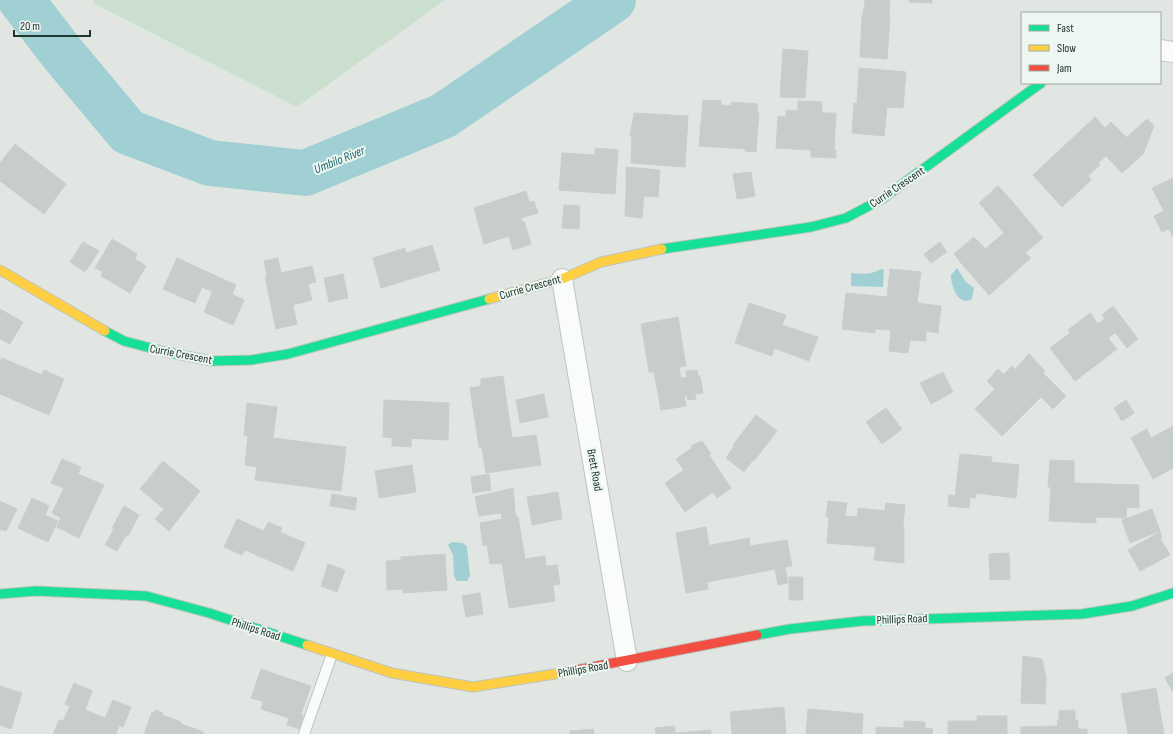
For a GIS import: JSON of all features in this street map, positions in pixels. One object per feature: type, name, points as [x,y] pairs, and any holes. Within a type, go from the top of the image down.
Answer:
[{"type":"street","points":[[1161,50],[1173,52]]},
{"type":"street","name":"Currie Crescent","points":[[0,270],[88,323],[124,341],[166,352],[212,361],[251,360],[288,354],[562,279],[601,262],[681,245],[811,227],[846,218],[882,200],[1040,84]]},
{"type":"street","name":"Brett Road","points":[[562,279],[627,661]]},
{"type":"street","name":"Phillips Road","points":[[0,594],[36,591],[146,596],[209,613],[392,673],[473,687],[564,673],[790,630],[862,621],[1082,614],[1132,606],[1173,592]]},
{"type":"lane","points":[[304,734],[332,654]]},
{"type":"green space","points":[[93,0],[445,0],[297,107],[95,4]]},
{"type":"water","points":[[957,268],[966,282],[974,288],[972,299],[967,301],[959,298],[952,285],[951,275]]},
{"type":"water","points":[[881,269],[884,270],[883,287],[851,286],[851,273],[863,274]]},
{"type":"water","points":[[452,542],[463,543],[467,547],[470,576],[467,581],[457,581],[454,576],[453,555],[448,545]]},
{"type":"building","points":[[865,0],[890,0],[889,17],[863,15]]},
{"type":"building","points":[[909,0],[932,0],[932,3],[909,2]]},
{"type":"building","points":[[862,15],[890,17],[887,59],[860,57]]},
{"type":"building","points":[[783,49],[808,51],[805,98],[780,97]]},
{"type":"building","points":[[859,68],[906,72],[903,108],[887,107],[884,136],[852,133],[854,103],[857,104]]},
{"type":"building","points":[[703,100],[721,101],[721,105],[731,106],[732,102],[758,104],[757,112],[759,112],[756,152],[745,151],[746,149],[699,146]]},
{"type":"building","points":[[798,101],[822,102],[822,113],[836,113],[834,150],[836,150],[836,158],[811,157],[811,150],[776,148],[778,116],[786,117],[786,110],[798,111]]},
{"type":"building","points":[[634,113],[670,115],[670,124],[646,122],[646,135],[632,134],[632,136],[630,136]]},
{"type":"building","points":[[670,115],[688,116],[685,167],[631,163],[632,134],[646,135],[646,122],[670,124]]},
{"type":"building","points":[[1095,117],[1105,128],[1111,122],[1143,154],[1122,173],[1106,156],[1098,163],[1100,165],[1088,176],[1091,180],[1062,207],[1033,175]]},
{"type":"building","points":[[1147,119],[1154,126],[1143,154],[1127,137]]},
{"type":"building","points":[[15,144],[66,184],[44,214],[0,181],[0,163]]},
{"type":"building","points":[[595,148],[618,150],[615,194],[559,190],[562,153],[595,155]]},
{"type":"building","points":[[626,167],[660,170],[658,197],[644,196],[644,193],[626,192]]},
{"type":"building","points":[[751,172],[755,196],[737,199],[733,174]]},
{"type":"building","points":[[1173,178],[1173,237],[1169,229],[1162,232],[1154,216],[1164,211],[1152,188]]},
{"type":"building","points":[[998,186],[1011,200],[991,217],[979,203]]},
{"type":"building","points":[[526,191],[529,202],[534,201],[538,213],[521,218],[522,222],[524,221],[531,244],[513,250],[509,236],[484,244],[474,208]]},
{"type":"building","points":[[626,192],[644,193],[642,218],[625,216]]},
{"type":"building","points":[[1011,200],[1043,238],[1025,253],[1031,258],[989,295],[961,263],[982,245],[985,249],[1004,233],[991,217]]},
{"type":"building","points":[[564,205],[580,206],[579,229],[562,228]]},
{"type":"building","points":[[974,237],[982,245],[961,263],[954,254]]},
{"type":"building","points":[[112,239],[137,254],[135,259],[146,266],[130,293],[101,276],[103,272],[95,268]]},
{"type":"building","points":[[83,242],[99,251],[85,272],[70,262]]},
{"type":"building","points":[[940,242],[947,252],[931,263],[924,254]]},
{"type":"building","points":[[432,245],[440,270],[381,288],[373,258],[405,248],[406,253]]},
{"type":"building","points":[[177,258],[216,276],[209,290],[202,287],[195,303],[163,289]]},
{"type":"building","points":[[278,258],[281,273],[312,266],[316,282],[308,284],[312,300],[293,305],[297,324],[276,329],[265,277],[267,276],[264,261]]},
{"type":"building","points":[[890,269],[921,272],[917,303],[941,306],[938,333],[926,331],[926,341],[910,340],[908,353],[889,351],[891,330],[875,329],[875,333],[842,329],[846,293],[887,297]]},
{"type":"building","points":[[343,274],[348,298],[329,302],[324,278]]},
{"type":"building","points":[[216,276],[236,285],[230,300],[209,290]]},
{"type":"building","points":[[215,286],[244,300],[233,325],[204,312]]},
{"type":"building","points":[[749,303],[786,315],[782,325],[818,337],[809,361],[774,348],[772,356],[735,343]]},
{"type":"building","points":[[1113,306],[1138,339],[1127,348],[1102,315]]},
{"type":"building","points":[[0,309],[23,322],[10,344],[0,339]]},
{"type":"building","points":[[1090,313],[1098,324],[1105,319],[1115,333],[1108,338],[1117,349],[1075,381],[1050,348],[1070,333],[1068,330]]},
{"type":"building","points":[[678,317],[686,366],[679,367],[686,406],[661,410],[654,372],[649,372],[641,324]]},
{"type":"building","points":[[1029,354],[1045,371],[1043,373],[1041,371],[1029,383],[1015,369]]},
{"type":"building","points":[[2,358],[42,375],[44,370],[64,379],[49,415],[0,394],[0,362]]},
{"type":"building","points":[[1012,366],[1029,383],[1041,371],[1066,396],[1053,409],[1041,397],[1002,436],[975,409],[995,389],[992,386]]},
{"type":"building","points":[[998,369],[1004,375],[992,386],[987,381]]},
{"type":"building","points":[[697,370],[698,376],[700,376],[703,393],[695,394],[696,399],[688,400],[687,396],[684,396],[681,378],[687,377],[686,371]]},
{"type":"building","points":[[943,372],[953,392],[931,404],[920,383]]},
{"type":"building","points":[[503,376],[512,438],[536,435],[541,465],[486,473],[482,447],[479,447],[470,388],[481,386],[481,379]]},
{"type":"building","points":[[544,394],[548,417],[520,423],[516,400]]},
{"type":"building","points":[[384,400],[449,403],[448,440],[383,437]]},
{"type":"building","points":[[1126,400],[1134,413],[1122,421],[1114,408]]},
{"type":"building","points":[[247,403],[277,407],[273,438],[244,435]]},
{"type":"building","points":[[886,408],[902,429],[882,444],[866,422]]},
{"type":"building","points":[[756,415],[777,431],[754,461],[733,445]]},
{"type":"building","points":[[1173,426],[1173,468],[1153,479],[1131,438],[1147,429],[1151,438]]},
{"type":"building","points":[[248,435],[346,447],[341,491],[255,480],[257,467],[245,465]]},
{"type":"building","points":[[392,437],[412,438],[411,447],[392,446]]},
{"type":"building","points":[[702,441],[711,454],[709,455],[731,488],[717,498],[713,492],[685,512],[665,483],[684,470],[676,459],[692,448],[691,446]]},
{"type":"building","points":[[734,446],[753,460],[744,472],[726,458]]},
{"type":"building","points":[[960,454],[992,457],[991,462],[1019,465],[1016,498],[976,493],[976,498],[955,496]]},
{"type":"building","points":[[62,459],[81,467],[78,474],[104,485],[79,538],[57,527],[61,518],[52,513],[64,488],[51,483]]},
{"type":"building","points":[[1050,460],[1074,461],[1074,483],[1139,485],[1139,508],[1127,507],[1126,518],[1096,517],[1096,523],[1049,521],[1051,487],[1048,487]]},
{"type":"building","points":[[163,461],[200,491],[169,531],[155,519],[164,509],[140,489]]},
{"type":"building","points":[[412,465],[416,492],[379,498],[375,471]]},
{"type":"building","points":[[489,474],[491,490],[473,493],[471,477]]},
{"type":"building","points":[[513,488],[515,511],[479,516],[475,497]]},
{"type":"building","points":[[558,492],[562,519],[532,525],[527,497]]},
{"type":"building","points":[[332,494],[357,498],[355,510],[330,506]]},
{"type":"building","points":[[949,495],[970,497],[969,508],[948,506]]},
{"type":"building","points":[[32,498],[49,506],[45,515],[58,521],[48,542],[18,528]]},
{"type":"building","points":[[0,501],[17,509],[6,531],[0,529]]},
{"type":"building","points":[[828,501],[847,503],[845,516],[857,517],[858,508],[888,511],[887,525],[904,527],[904,563],[874,560],[876,547],[827,543],[829,517],[826,517]]},
{"type":"building","points":[[886,503],[905,505],[903,526],[887,525],[888,511],[885,510]]},
{"type":"building","points":[[124,506],[139,515],[128,536],[112,528]]},
{"type":"building","points":[[1152,509],[1160,531],[1130,543],[1122,520]]},
{"type":"building","points":[[515,511],[516,517],[518,517],[525,559],[545,556],[546,566],[557,565],[560,584],[553,585],[555,601],[509,608],[502,563],[490,564],[487,545],[483,546],[480,523],[502,519],[501,513]]},
{"type":"building","points":[[237,519],[264,531],[268,522],[282,528],[280,532],[305,543],[293,571],[245,550],[242,555],[224,547]]},
{"type":"building","points":[[706,527],[709,546],[679,551],[676,533]]},
{"type":"building","points":[[114,529],[126,535],[117,551],[105,545]]},
{"type":"building","points":[[1160,532],[1162,537],[1160,538],[1170,555],[1140,571],[1128,550]]},
{"type":"building","points":[[749,538],[750,546],[787,540],[792,566],[707,582],[708,589],[686,593],[679,551]]},
{"type":"building","points":[[1009,553],[1010,579],[990,580],[989,554]]},
{"type":"building","points":[[445,554],[447,590],[403,593],[403,589],[387,590],[386,561],[401,560],[401,557]]},
{"type":"building","points":[[328,564],[345,570],[337,592],[321,586]]},
{"type":"building","points":[[785,567],[788,583],[778,585],[775,569]]},
{"type":"building","points":[[789,577],[803,577],[803,600],[789,600]]},
{"type":"building","points":[[480,593],[483,614],[466,617],[462,596]]},
{"type":"building","points":[[1023,656],[1042,659],[1046,677],[1022,676]]},
{"type":"building","points":[[261,669],[281,676],[272,704],[251,698]]},
{"type":"building","points":[[1173,673],[1173,692],[1165,678]]},
{"type":"building","points":[[281,676],[311,686],[301,714],[272,704]]},
{"type":"building","points":[[1022,676],[1046,677],[1045,704],[1021,703]]},
{"type":"building","points":[[74,683],[92,691],[85,710],[105,718],[113,700],[131,707],[123,727],[119,726],[116,734],[53,734],[59,720],[63,721],[70,706],[65,704]]},
{"type":"building","points":[[0,686],[22,693],[11,729],[0,725]]},
{"type":"building","points":[[1156,688],[1164,734],[1128,734],[1121,694]]},
{"type":"building","points":[[263,702],[303,715],[299,729],[287,725],[289,718],[261,709]]},
{"type":"building","points":[[784,707],[786,734],[732,734],[730,712]]},
{"type":"building","points":[[808,709],[863,714],[862,734],[806,734]]},
{"type":"building","points":[[155,710],[163,713],[162,715],[181,722],[181,724],[204,732],[203,734],[144,734],[152,712],[154,713]]},
{"type":"building","points":[[1075,710],[1075,720],[1059,720],[1059,711]]},
{"type":"building","points":[[977,716],[1007,716],[1007,734],[948,734],[948,721],[977,721]]},
{"type":"building","points":[[1057,720],[1078,720],[1078,729],[1075,729],[1076,734],[1021,734],[1021,727],[1058,726]]},
{"type":"building","points":[[904,721],[925,722],[925,728],[933,729],[932,734],[876,734],[876,727],[904,728]]},
{"type":"building","points":[[675,726],[675,733],[711,730],[711,734],[656,734],[655,728]]},
{"type":"building","points":[[593,729],[594,734],[570,734],[570,731]]},
{"type":"building","points":[[1075,729],[1087,729],[1087,734],[1076,734]]},
{"type":"waterway","name":"Umbilo River","points":[[21,0],[62,53],[128,132],[210,163],[305,173],[443,116],[613,0]]},
{"type":"traffic: fast","points":[[662,249],[811,227],[846,218],[882,199],[1040,84]]},
{"type":"traffic: fast","points":[[105,331],[124,341],[166,352],[212,361],[251,360],[288,354],[489,299]]},
{"type":"traffic: fast","points":[[0,594],[36,591],[146,596],[209,613],[307,645]]},
{"type":"traffic: fast","points":[[757,635],[790,629],[862,621],[1082,614],[1132,606],[1173,593]]},
{"type":"traffic: slow","points":[[489,299],[562,279],[601,262],[662,249]]},
{"type":"traffic: slow","points":[[0,270],[105,331]]},
{"type":"traffic: slow","points":[[307,645],[392,673],[473,687],[561,673]]},
{"type":"traffic: jam","points":[[561,673],[757,635]]}]
